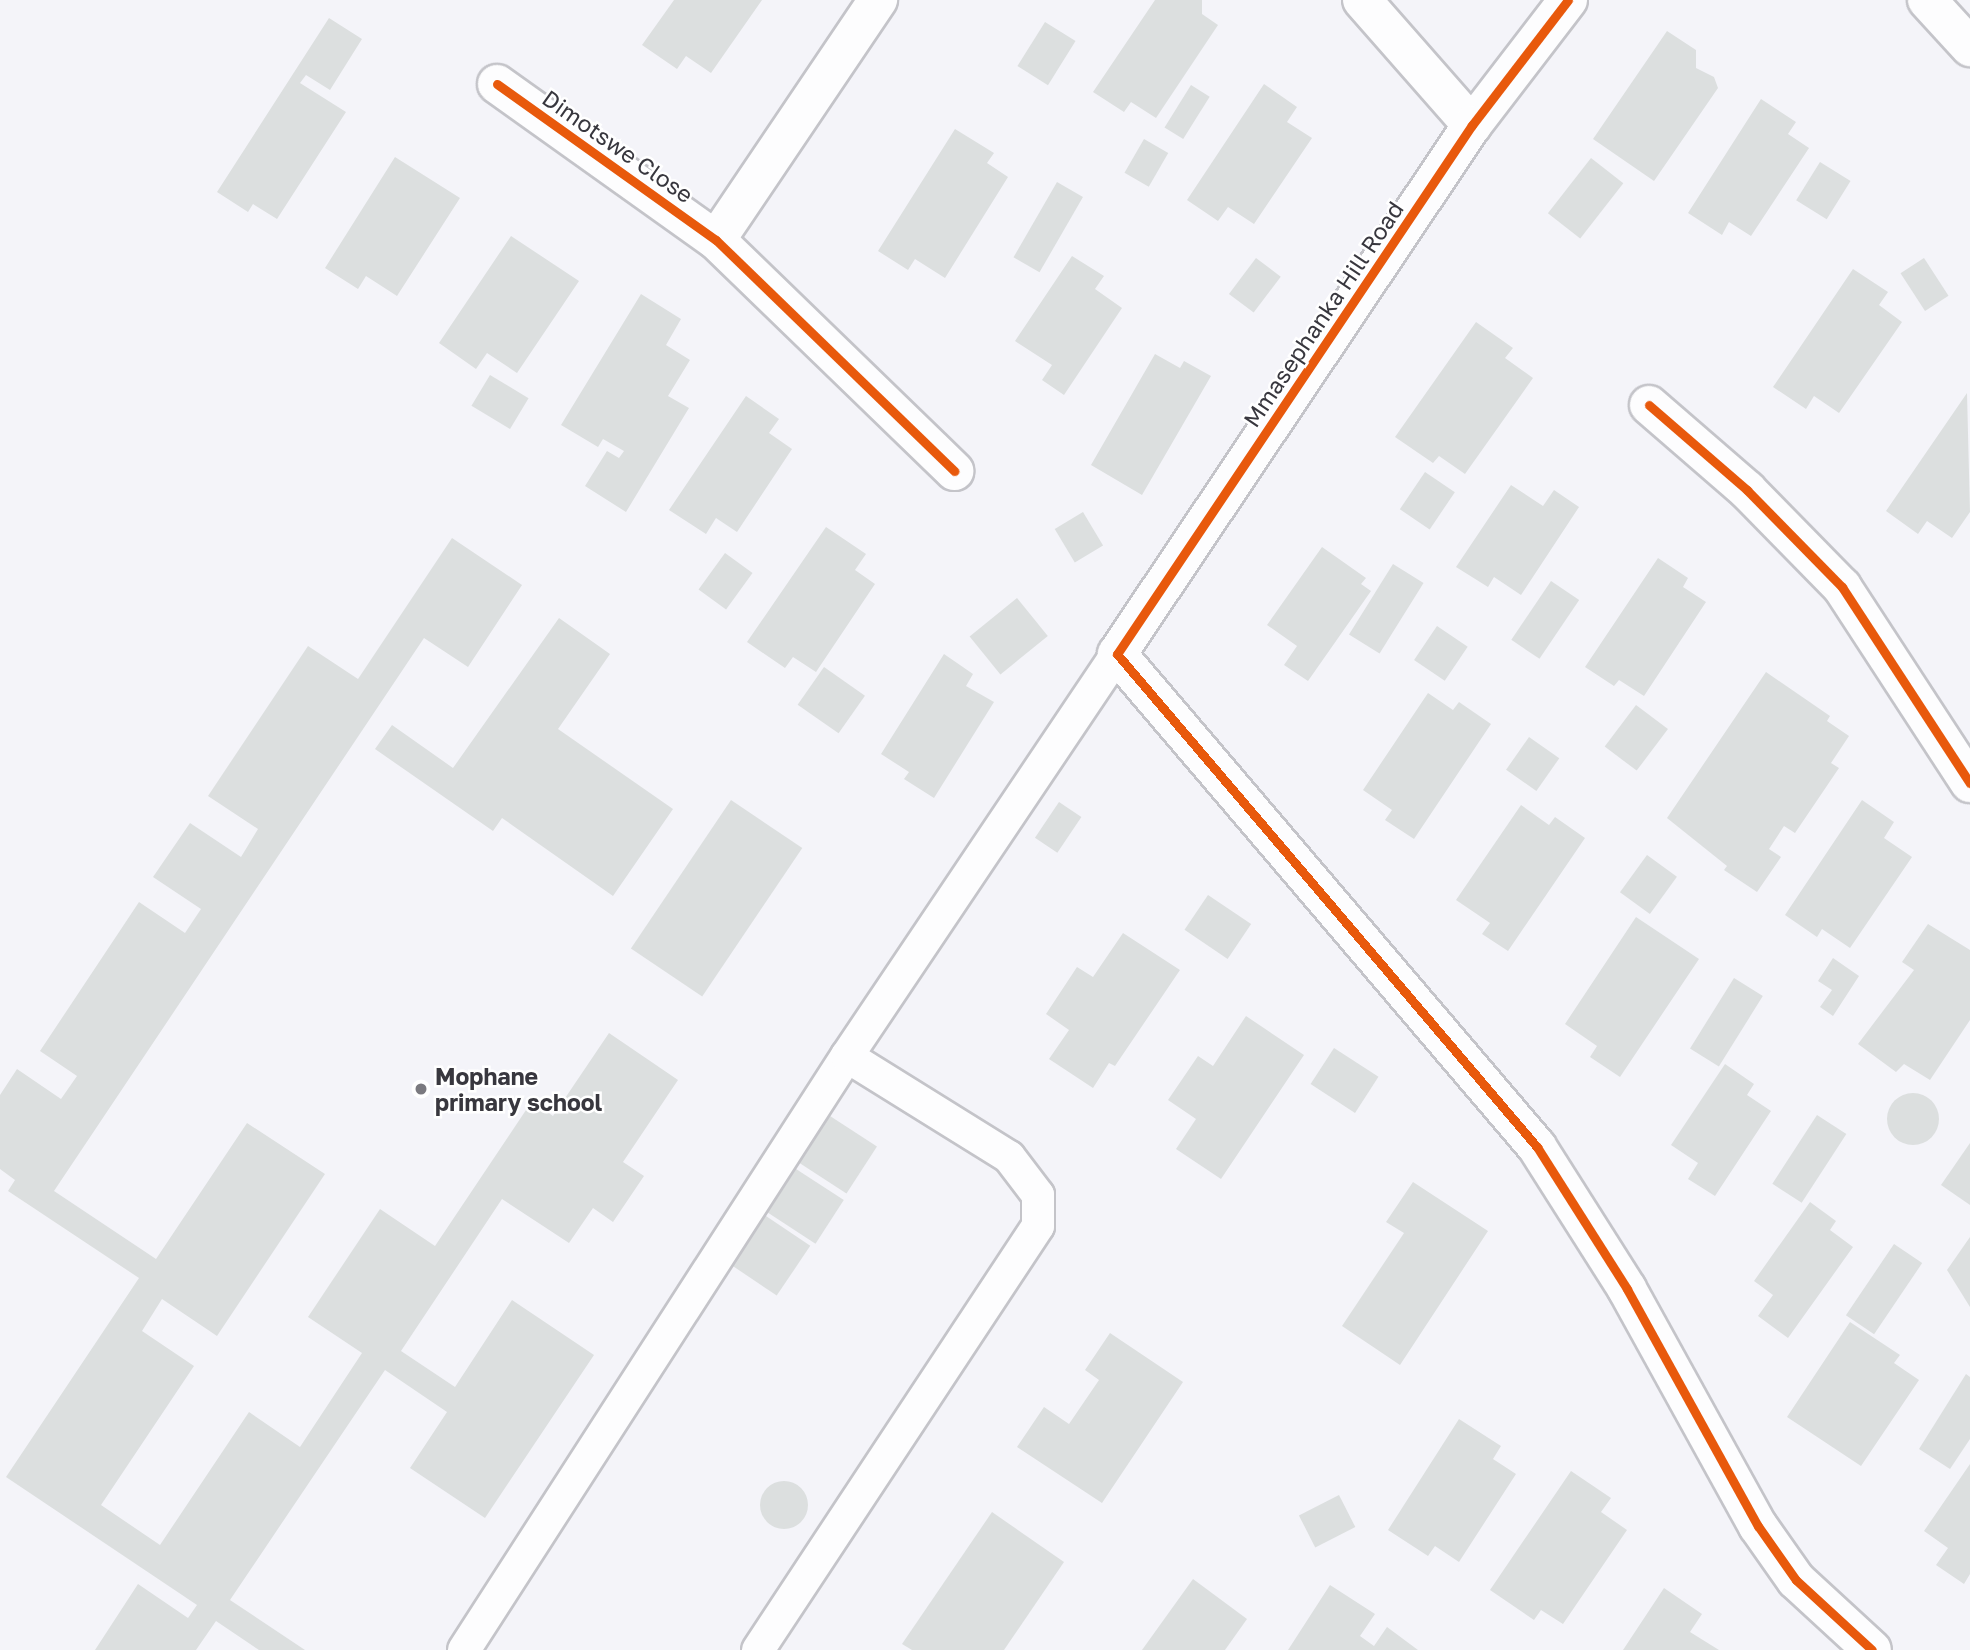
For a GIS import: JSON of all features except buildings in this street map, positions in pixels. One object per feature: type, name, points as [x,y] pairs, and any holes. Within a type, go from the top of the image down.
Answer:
[{"type":"street","points":[[716,240],[878,0]]},
{"type":"street","points":[[1362,0],[1472,125]]},
{"type":"street","name":"Mmasephanka Hill Road","points":[[1117,654],[1472,125],[1568,0]]},
{"type":"street","points":[[1927,0],[1970,47]]},
{"type":"street","name":"Dimotswe Close","points":[[497,83],[716,240],[954,471]]},
{"type":"street","points":[[1648,405],[1747,490],[1842,587],[1970,783]]},
{"type":"street","points":[[1117,654],[1536,1147],[1627,1289],[1758,1526],[1796,1580],[1872,1650]]},
{"type":"lane","points":[[464,1650],[847,1056],[1117,654]]},
{"type":"lane","points":[[758,1650],[1038,1226],[1038,1195],[1009,1157],[847,1056]]},
{"type":"cycle path","points":[[1568,0],[1472,125],[1117,654],[1537,1147],[1627,1289],[1758,1526],[1796,1580],[1872,1650]]},
{"type":"cycle path","points":[[497,84],[716,240],[954,471]]},
{"type":"cycle path","points":[[1649,405],[1747,490],[1842,587],[1970,783]]},
{"type":"place","name":"Mophane primary school","points":[[421,1089]]}]
